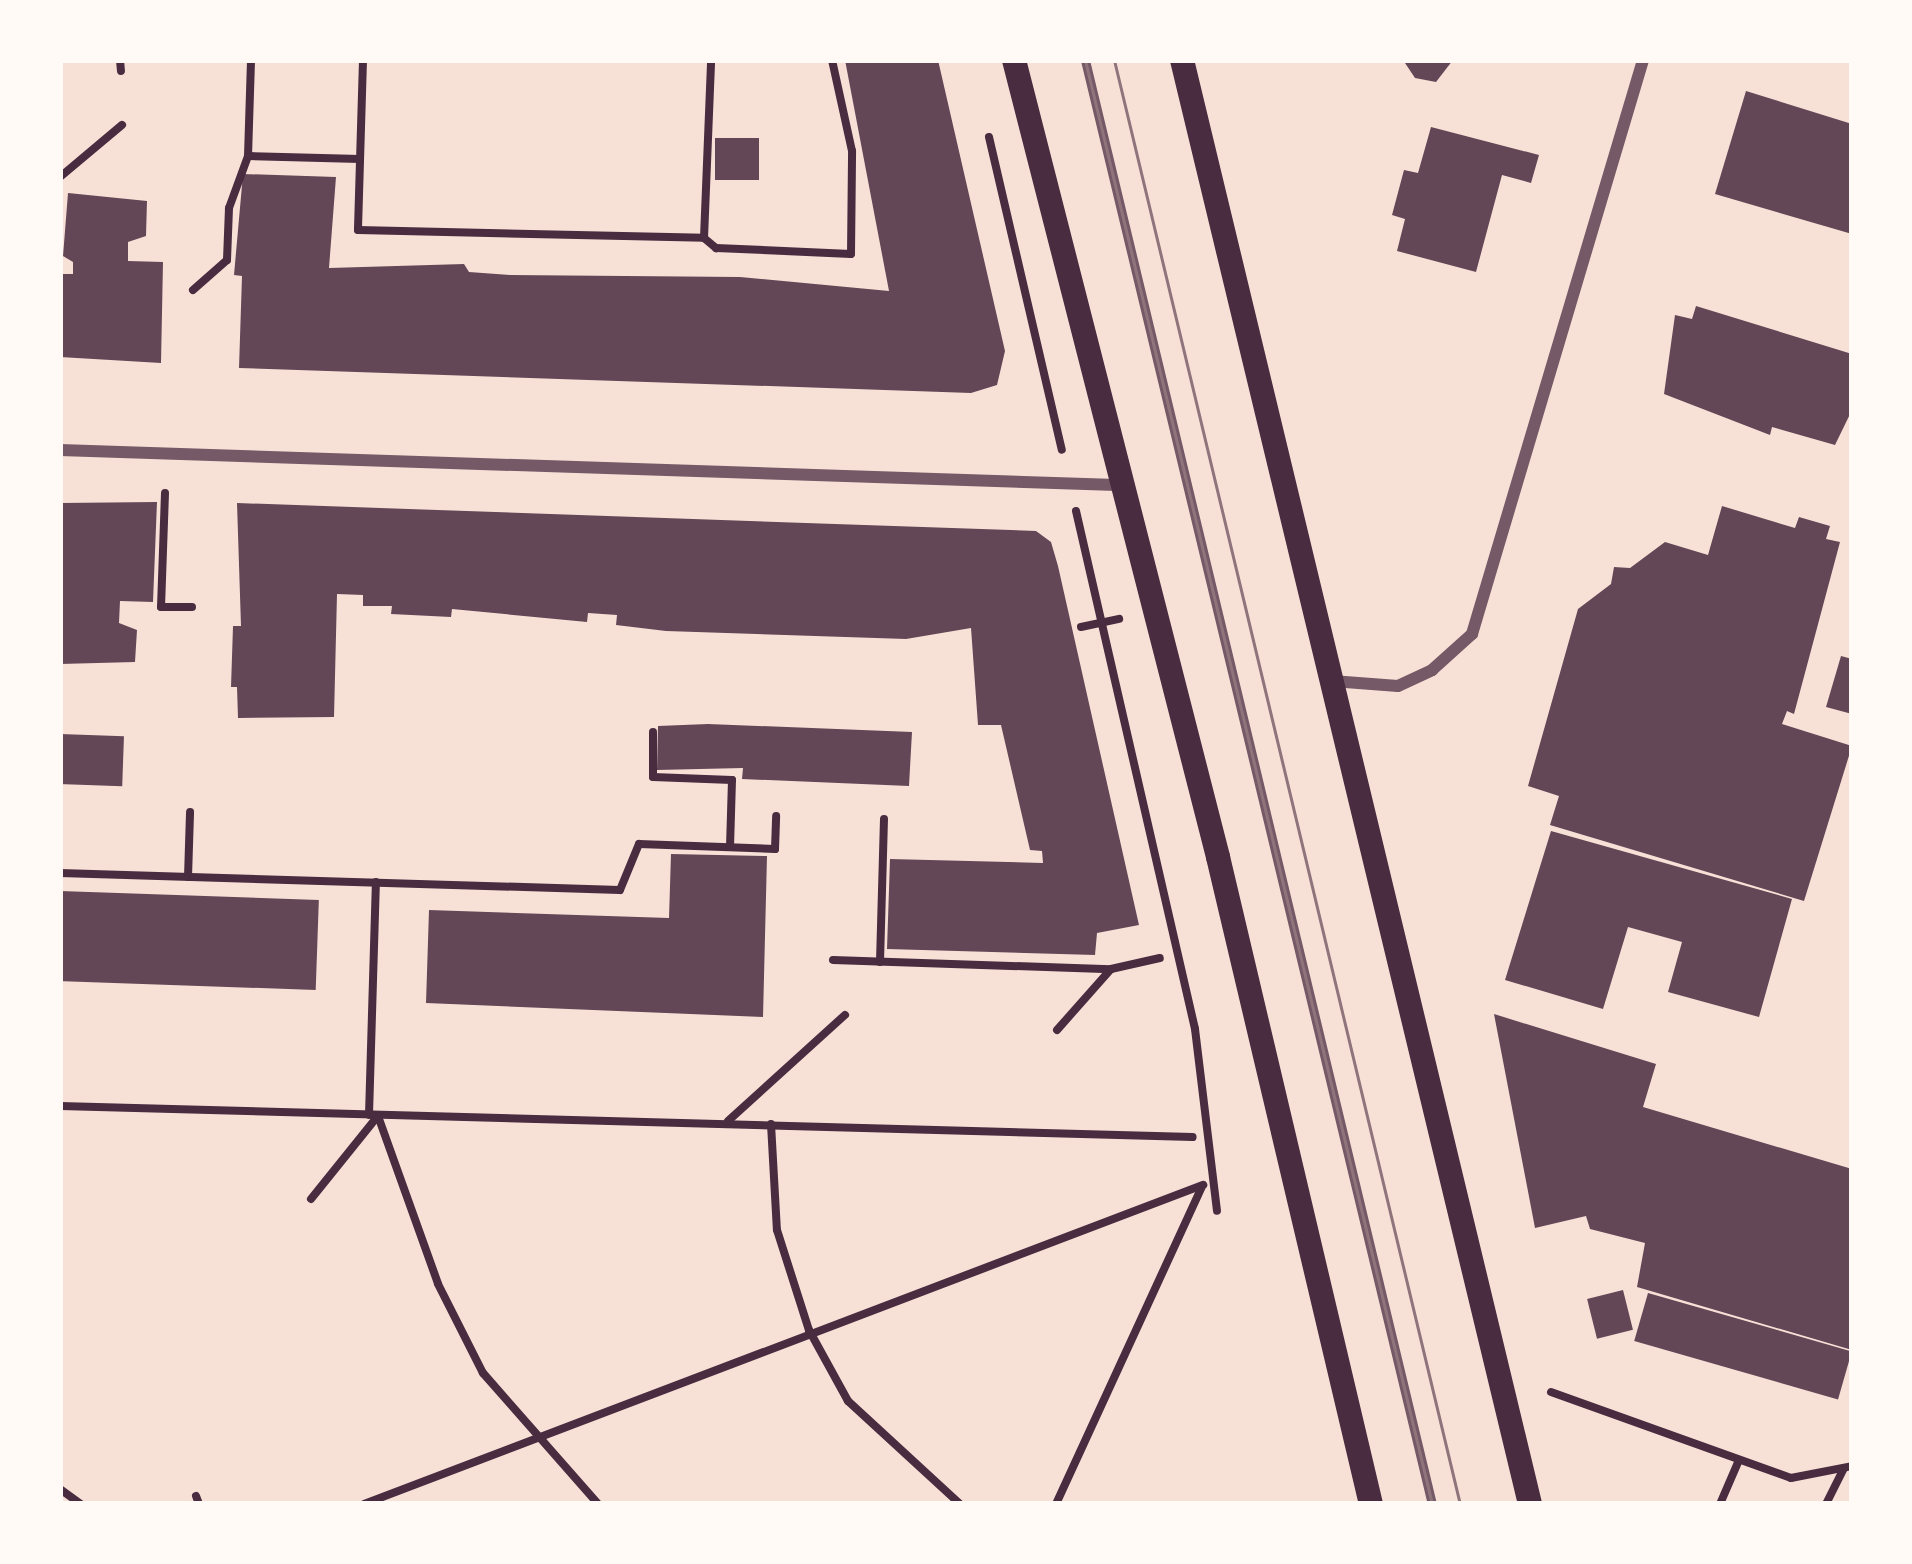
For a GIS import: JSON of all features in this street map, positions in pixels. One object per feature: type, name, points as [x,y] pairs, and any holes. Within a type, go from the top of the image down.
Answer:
[{"type":"main road","points":[[1014,60],[1116,484],[1218,857],[1371,1504]]},
{"type":"main road","points":[[1182,60],[1530,1504]]},
{"type":"street","points":[[1332,681],[1397,686],[1451,657],[1472,634],[1643,60]]},
{"type":"street","points":[[60,450],[1116,484]]},
{"type":"lane","points":[[1085,60],[1432,1504]]},
{"type":"path","points":[[193,290],[227,260],[229,208],[248,156],[251,60]]},
{"type":"path","points":[[362,60],[358,230],[704,238],[716,248],[851,254],[852,151],[832,60]]},
{"type":"path","points":[[704,238],[711,60]]},
{"type":"path","points":[[60,177],[122,125]]},
{"type":"path","points":[[986,126],[1059,436]]},
{"type":"path","points":[[248,156],[360,159]]},
{"type":"path","points":[[164,494],[161,607],[192,607]]},
{"type":"path","points":[[1076,511],[1195,1029],[1217,1211]]},
{"type":"path","points":[[1081,627],[1126,617]]},
{"type":"path","points":[[653,732],[652,777],[732,780],[730,847]]},
{"type":"path","points":[[188,877],[190,812]]},
{"type":"path","points":[[60,873],[620,890],[639,844],[775,849],[776,816]]},
{"type":"path","points":[[880,962],[884,819]]},
{"type":"path","points":[[376,883],[374,1116],[438,1284],[483,1372],[534,1440],[598,1504]]},
{"type":"path","points":[[833,960],[1111,969],[1160,958]]},
{"type":"path","points":[[1057,1030],[1111,969]]},
{"type":"path","points":[[727,1122],[845,1015]]},
{"type":"path","points":[[60,1106],[1193,1137]]},
{"type":"path","points":[[311,1198],[374,1116]]},
{"type":"path","points":[[771,1124],[777,1230],[808,1330],[848,1401],[960,1504]]},
{"type":"path","points":[[364,1504],[808,1330],[1202,1185],[1057,1504]]},
{"type":"path","points":[[1551,1392],[1791,1478],[1848,1467]]},
{"type":"path","points":[[1720,1504],[1738,1460]]},
{"type":"path","points":[[1826,1504],[1848,1467]]},
{"type":"path","points":[[60,1489],[81,1504]]},
{"type":"building","points":[[845,60],[938,60],[1005,351],[997,385],[971,393],[239,368],[242,276],[234,275],[243,174],[336,177],[329,268],[464,264],[469,272],[510,275],[740,277],[889,291]]},
{"type":"building","points":[[1403,60],[1453,60],[1436,82],[1415,78]]},
{"type":"building","points":[[1746,91],[1852,124],[1852,234],[1715,194]]},
{"type":"building","points":[[1431,127],[1539,155],[1531,183],[1502,175],[1476,272],[1397,251],[1405,219],[1392,215],[1404,170],[1418,173]]},
{"type":"building","points":[[715,138],[759,138],[759,180],[715,180]]},
{"type":"building","points":[[68,193],[147,201],[146,236],[128,242],[128,261],[163,262],[161,363],[60,357],[60,274],[73,274],[73,262],[63,256]]},
{"type":"building","points":[[1696,306],[1852,354],[1852,410],[1835,445],[1772,427],[1770,435],[1664,394],[1675,315],[1692,319]]},
{"type":"building","points":[[157,502],[153,602],[120,601],[119,623],[137,630],[135,662],[60,664],[60,503]]},
{"type":"building","points":[[237,503],[1036,531],[1051,542],[1058,566],[1139,925],[1097,933],[1095,955],[887,949],[890,859],[1043,863],[1042,851],[1030,850],[1001,725],[978,725],[971,628],[906,639],[666,631],[616,625],[617,615],[588,613],[587,622],[452,609],[451,617],[391,614],[392,606],[363,606],[363,595],[337,594],[334,717],[238,718],[237,687],[231,687],[233,626],[241,626]]},
{"type":"building","points":[[1722,506],[1795,528],[1799,517],[1830,526],[1826,539],[1840,542],[1794,714],[1787,711],[1782,724],[1852,746],[1804,901],[1550,825],[1559,796],[1528,786],[1578,609],[1611,584],[1614,567],[1630,568],[1665,542],[1708,555]]},
{"type":"building","points":[[1841,656],[1852,659],[1852,714],[1826,707]]},
{"type":"building","points":[[658,726],[912,732],[909,786],[742,779],[743,768],[657,770]]},
{"type":"building","points":[[60,734],[124,736],[122,786],[60,784]]},
{"type":"building","points":[[1551,831],[1792,899],[1759,1017],[1668,992],[1682,942],[1628,927],[1603,1009],[1505,980]]},
{"type":"building","points":[[671,854],[767,856],[763,1017],[426,1003],[429,910],[669,918]]},
{"type":"building","points":[[60,891],[319,900],[316,990],[60,981]]},
{"type":"building","points":[[1494,1014],[1656,1064],[1643,1107],[1852,1169],[1852,1350],[1637,1287],[1645,1243],[1590,1229],[1586,1216],[1535,1228]]},
{"type":"building","points":[[1623,1290],[1633,1330],[1597,1339],[1587,1299]]},
{"type":"building","points":[[1648,1293],[1852,1351],[1838,1399],[1634,1341]]},
{"type":"tram line","points":[[1085,60],[1432,1504]]},
{"type":"tram line","points":[[1114,60],[1460,1504]]}]
